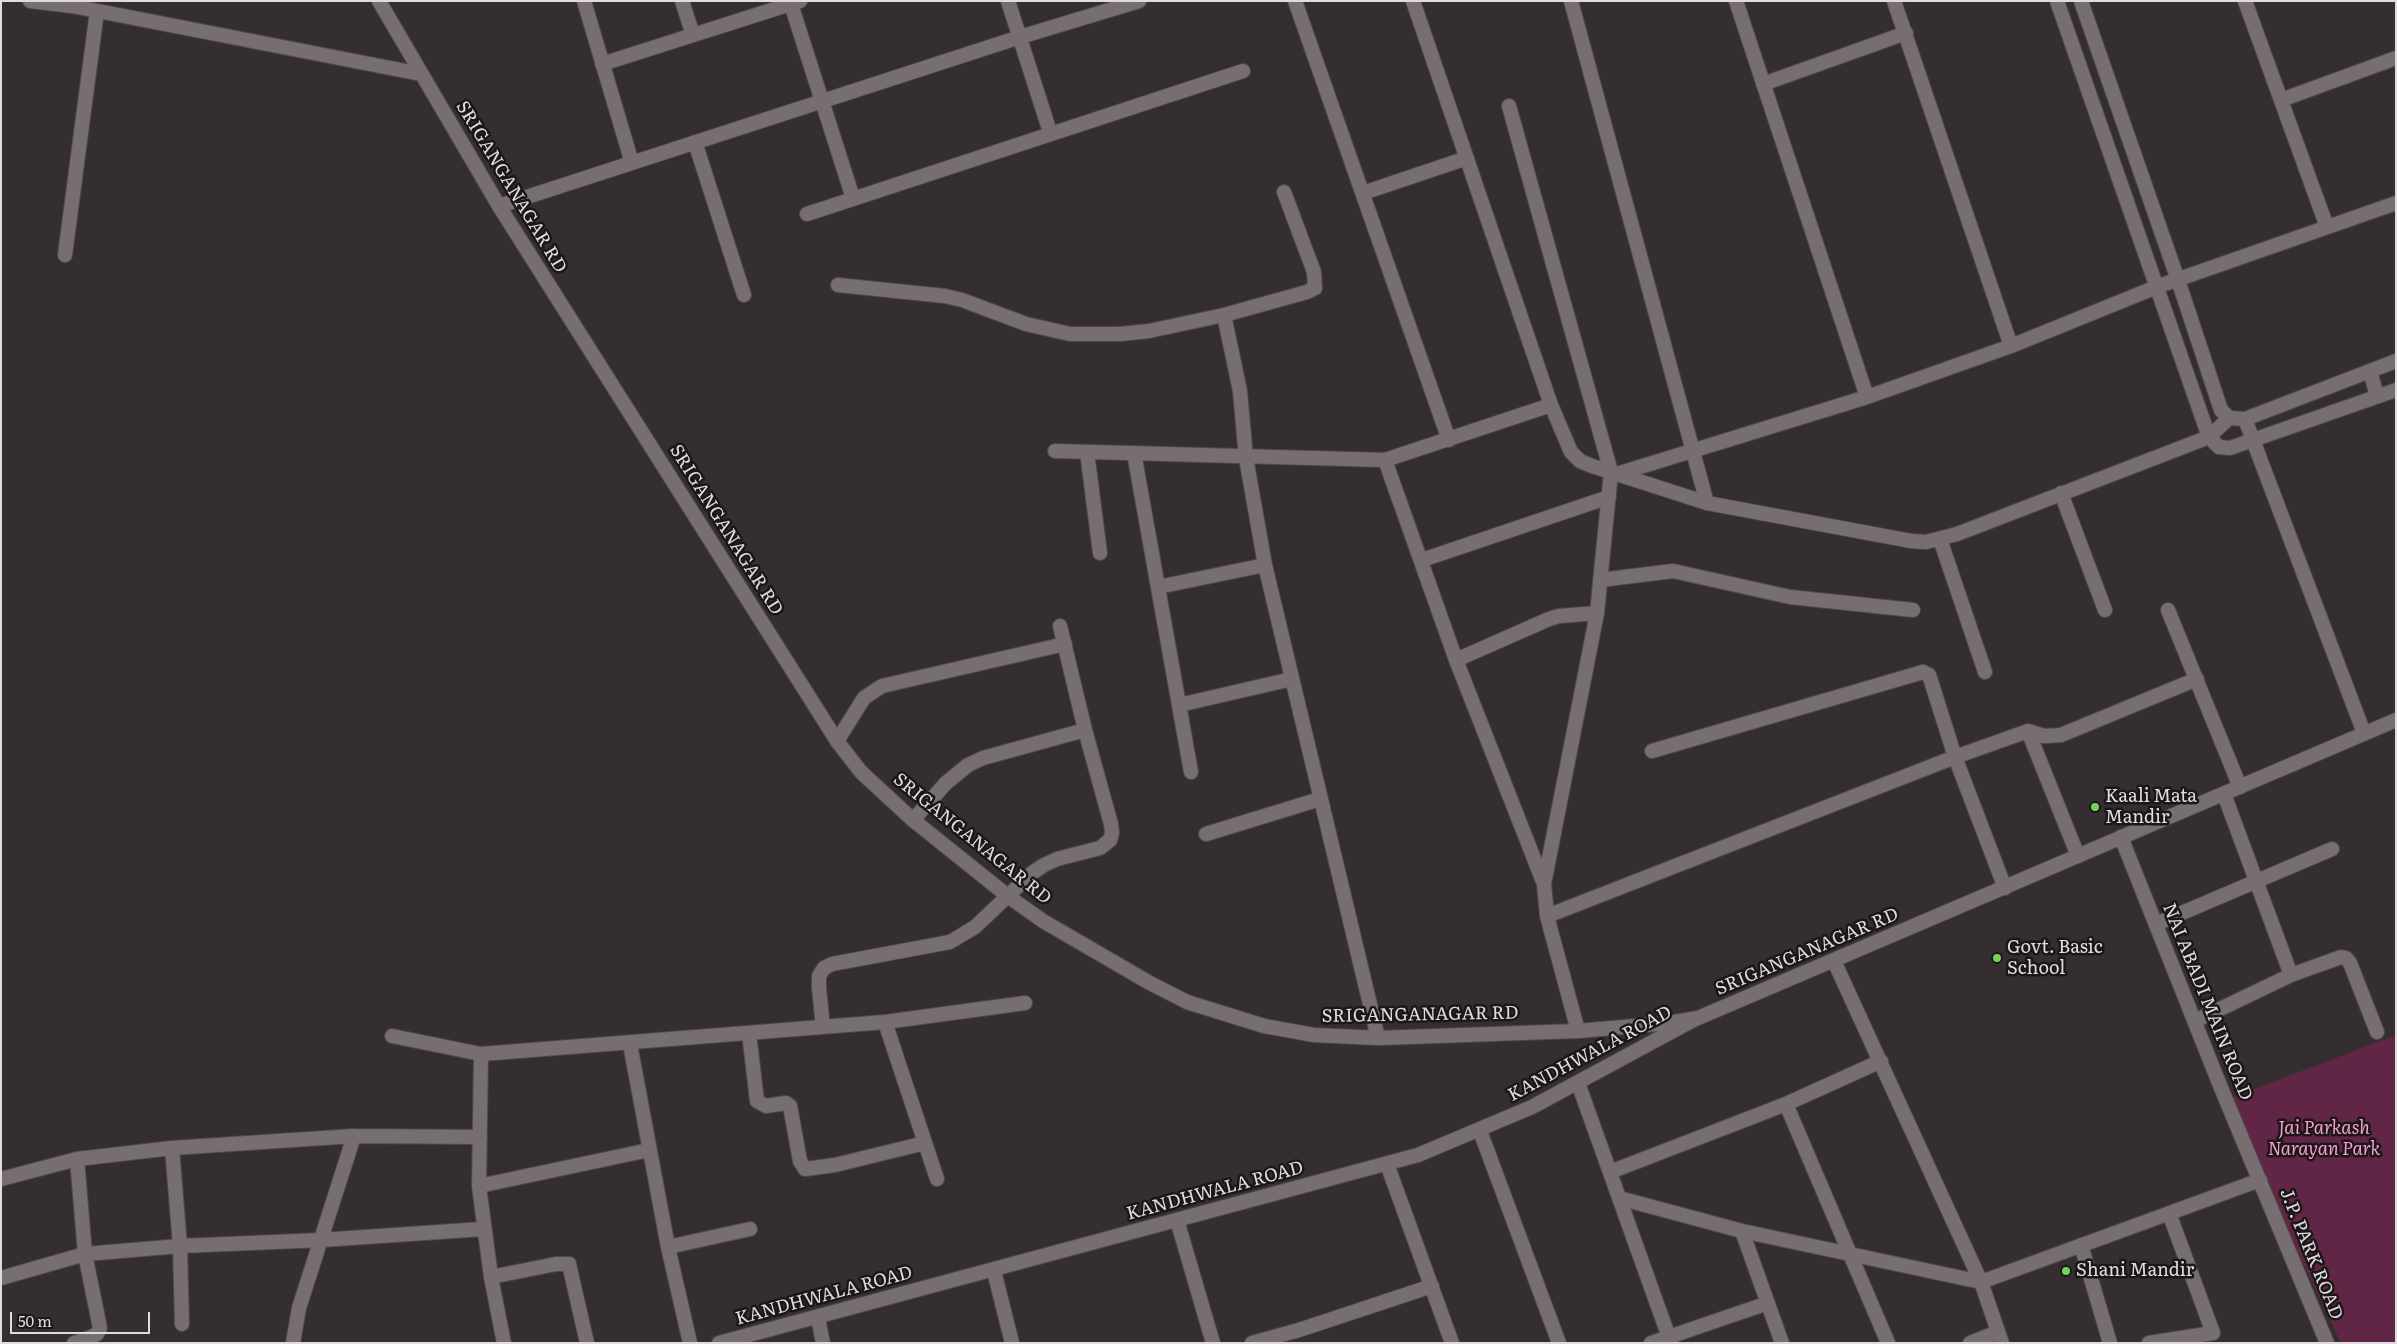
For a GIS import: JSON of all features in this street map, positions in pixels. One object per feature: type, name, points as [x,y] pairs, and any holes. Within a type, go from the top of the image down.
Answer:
[{"type":"street","points":[[30,1],[97,11],[421,74]]},
{"type":"street","name":"SRIGANGANAGAR RD","points":[[379,1],[499,206],[837,741],[861,772],[913,820],[1008,897],[1059,930],[1148,982],[1187,1002],[1264,1026],[1314,1035],[1378,1038],[1578,1031],[1669,1023],[1698,1018],[2396,720]]},
{"type":"street","points":[[584,1],[632,163]]},
{"type":"street","points":[[682,1],[693,35]]},
{"type":"street","points":[[1008,1],[1050,132]]},
{"type":"street","points":[[499,206],[1020,37],[1139,1]]},
{"type":"street","points":[[1295,1],[1449,440]]},
{"type":"street","points":[[1413,1],[1551,405],[1571,452],[1580,461],[1707,503],[1911,541],[1940,539],[2210,437],[2229,418],[2245,419],[2396,361]]},
{"type":"street","points":[[1571,1],[1694,449],[1707,503]]},
{"type":"street","points":[[1736,1],[1867,397]]},
{"type":"street","points":[[1894,1],[2011,346]]},
{"type":"street","points":[[2057,1],[2210,437],[2224,449],[2396,390]]},
{"type":"street","points":[[2081,1],[2178,280],[2218,402],[2229,418]]},
{"type":"street","points":[[2245,1],[2327,227]]},
{"type":"street","points":[[602,64],[794,2],[853,198]]},
{"type":"street","points":[[65,255],[97,11]]},
{"type":"street","points":[[1763,84],[1906,33]]},
{"type":"street","points":[[2281,100],[2396,58]]},
{"type":"street","points":[[807,214],[1050,132],[1243,70]]},
{"type":"street","points":[[1509,106],[1614,473],[1596,613],[1544,884]]},
{"type":"street","points":[[695,142],[744,295]]},
{"type":"street","points":[[1363,193],[1467,158]]},
{"type":"street","points":[[838,285],[945,296],[962,300],[1026,324],[1070,334],[1120,334],[1224,315],[1307,292],[1315,288],[1314,272],[1284,192]]},
{"type":"street","points":[[1614,473],[1867,397],[2011,346],[2158,286],[2396,203]]},
{"type":"street","points":[[1224,315],[1240,391],[1246,458],[1265,565],[1378,1038]]},
{"type":"street","points":[[2370,371],[2377,396]]},
{"type":"street","points":[[1055,451],[1246,458],[1385,460],[1551,405]]},
{"type":"street","points":[[2245,419],[2364,733]]},
{"type":"street","points":[[1087,452],[1100,553]]},
{"type":"street","points":[[1134,453],[1190,772]]},
{"type":"street","points":[[1385,460],[1456,660],[1544,884],[1547,916],[1578,1031]]},
{"type":"street","points":[[2061,494],[2105,610]]},
{"type":"street","points":[[1422,560],[1610,497]]},
{"type":"street","points":[[1940,539],[1985,672]]},
{"type":"street","points":[[1158,587],[1265,565]]},
{"type":"street","points":[[1600,580],[1673,572],[1790,597],[1913,610]]},
{"type":"street","points":[[2168,610],[2240,787]]},
{"type":"street","points":[[1456,660],[1549,619],[1559,616],[1596,613]]},
{"type":"street","points":[[824,1026],[819,976],[824,968],[832,964],[950,942],[975,927],[1032,873],[1044,865],[1057,859],[1100,848],[1110,840],[1112,833],[1111,824],[1085,730],[1066,644],[1060,626]]},
{"type":"street","points":[[837,741],[864,698],[882,686],[1066,644]]},
{"type":"street","points":[[1652,751],[1923,672],[1929,675],[1932,681],[1955,757],[2005,888]]},
{"type":"street","points":[[1179,705],[1292,679]]},
{"type":"street","points":[[1547,916],[1955,757],[2028,731],[2044,736],[2061,735],[2197,679]]},
{"type":"street","points":[[913,820],[946,783],[968,765],[983,758],[1085,730]]},
{"type":"street","points":[[2028,731],[2078,856]]},
{"type":"street","points":[[2224,794],[2291,975]]},
{"type":"street","points":[[1206,834],[1320,799]]},
{"type":"street","name":"NAI ABADI MAIN ROAD","points":[[2121,837],[2218,1083],[2260,1180]]},
{"type":"street","points":[[2156,924],[2332,849]]},
{"type":"street","points":[[2195,1021],[2291,975],[2333,959],[2346,958],[2377,1032]]},
{"type":"street","points":[[1834,961],[1981,1282],[2000,1337],[1970,1343]]},
{"type":"street","points":[[392,1036],[481,1054],[630,1044],[885,1022],[1026,1003]]},
{"type":"street","name":"KANDHWALA ROAD","points":[[719,1343],[994,1271],[1418,1155],[1480,1131],[1578,1083],[1698,1018]]},
{"type":"street","points":[[885,1022],[937,1179]]},
{"type":"street","points":[[750,1033],[757,1101],[766,1106],[786,1103],[790,1106],[800,1161],[804,1169],[835,1165],[925,1143]]},
{"type":"street","points":[[630,1044],[668,1247],[690,1343]]},
{"type":"street","points":[[481,1054],[479,1186],[483,1229],[504,1343]]},
{"type":"street","points":[[1610,1172],[1786,1104],[1881,1061]]},
{"type":"street","points":[[1578,1083],[1670,1340]]},
{"type":"street","points":[[1786,1104],[1888,1343]]},
{"type":"street","points":[[1480,1131],[1559,1343]]},
{"type":"street","points":[[1,1179],[77,1159],[172,1148],[354,1136],[480,1137]]},
{"type":"street","points":[[293,1343],[299,1308],[354,1136]]},
{"type":"street","points":[[172,1148],[180,1246],[182,1324]]},
{"type":"street","points":[[479,1186],[649,1150]]},
{"type":"street","points":[[74,1343],[97,1334],[100,1328],[85,1254],[77,1159]]},
{"type":"street","points":[[1387,1164],[1452,1343]]},
{"type":"street","points":[[1619,1198],[1742,1231],[1981,1282],[2260,1180]]},
{"type":"street","name":"J.P. PARK ROAD","points":[[2260,1180],[2327,1343]]},
{"type":"street","points":[[2150,1343],[2215,1338],[2169,1213]]},
{"type":"street","points":[[1177,1220],[1213,1343]]},
{"type":"street","points":[[1,1278],[85,1254],[180,1246],[321,1240],[483,1229]]},
{"type":"street","points":[[668,1247],[750,1229]]},
{"type":"street","points":[[1742,1231],[1782,1343]]},
{"type":"street","points":[[2081,1245],[2110,1343]]},
{"type":"street","points":[[491,1276],[556,1264],[569,1264],[587,1343]]},
{"type":"street","points":[[994,1271],[1012,1343]]},
{"type":"street","points":[[1252,1343],[1299,1330],[1432,1286]]},
{"type":"street","points":[[1651,1343],[1670,1340],[1768,1303]]},
{"type":"street","points":[[818,1318],[824,1343]]},
{"type":"green space","name":"Jai Parkash Narayan Park","points":[[2396,1035],[2396,1343],[2341,1343],[2226,1100]]},
{"type":"place","name":"Kaali Mata Mandir","points":[[2095,807]]},
{"type":"place","name":"Govt. Basic School","points":[[1997,958]]},
{"type":"place","name":"Shani Mandir","points":[[2066,1271]]}]
